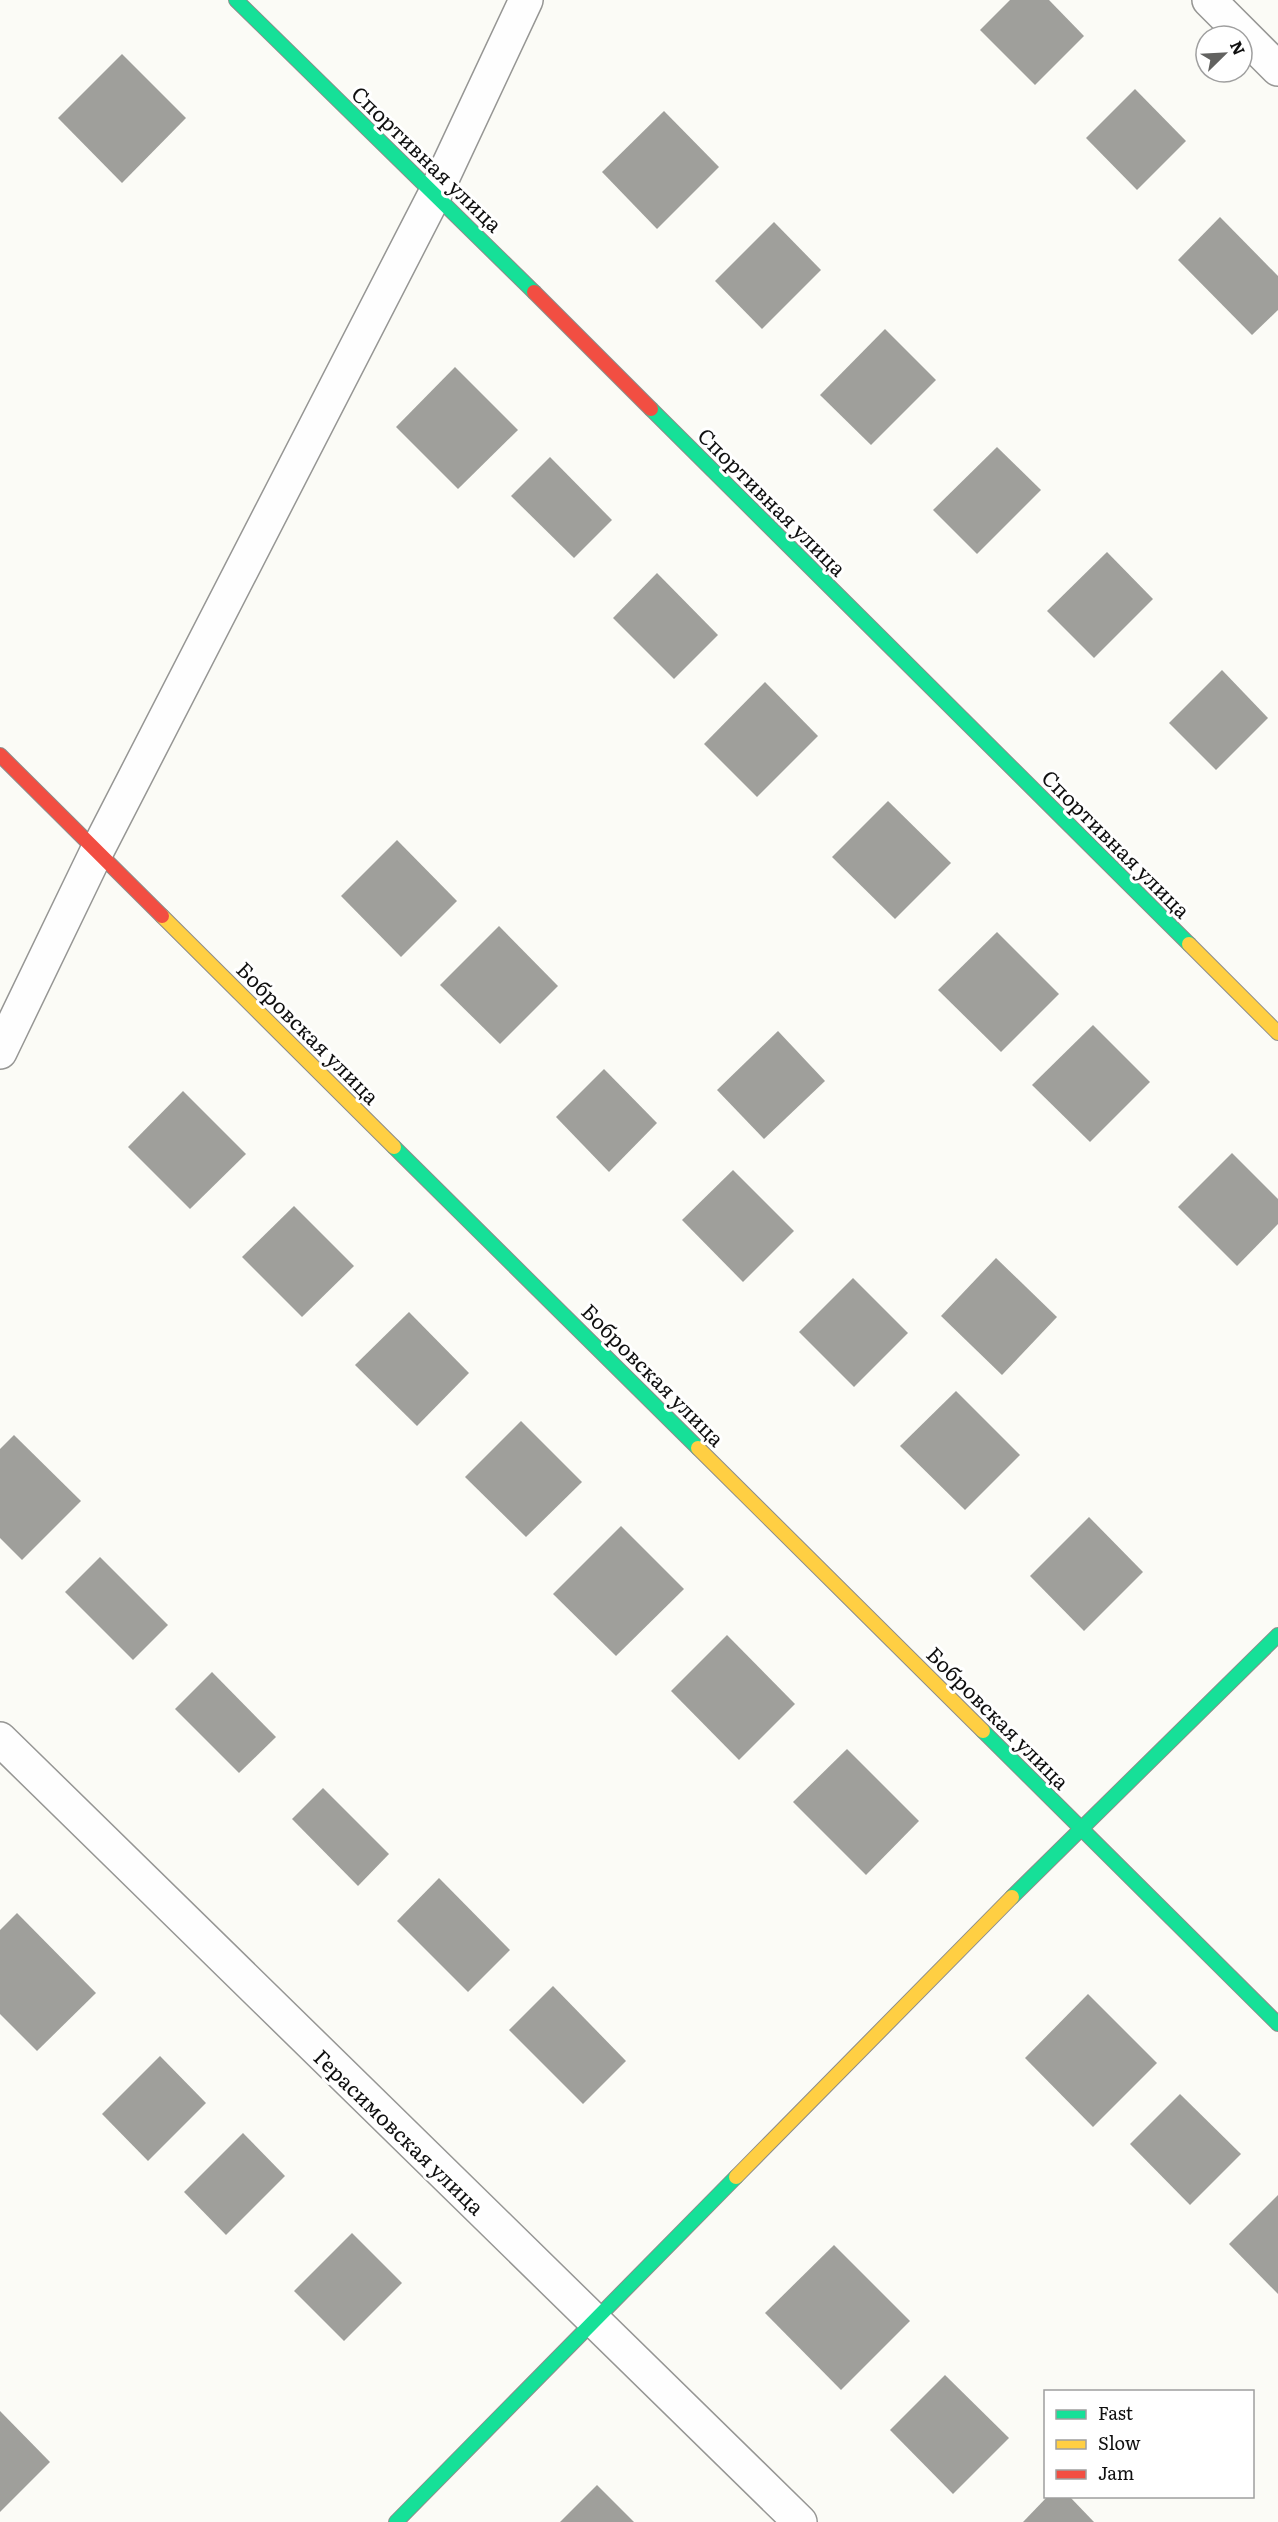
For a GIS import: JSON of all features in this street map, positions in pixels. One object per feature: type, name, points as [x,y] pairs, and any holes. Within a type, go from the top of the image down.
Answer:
[{"type":"street","name":"Спортивная улица","points":[[236,0],[435,194],[1278,1033]]},
{"type":"street","points":[[0,1052],[97,850],[435,194],[526,0]]},
{"type":"street","points":[[1209,0],[1278,69]]},
{"type":"street","name":"Бобровская улица","points":[[0,755],[1278,2024]]},
{"type":"street","points":[[396,2522],[1082,1828],[1278,1635]]},
{"type":"street","name":"Герасимовская улица","points":[[0,1739],[800,2522]]},
{"type":"building","points":[[1010,0],[1049,0],[1084,36],[1035,85],[980,30]]},
{"type":"building","points":[[122,54],[186,118],[122,183],[58,118]]},
{"type":"building","points":[[1135,89],[1186,141],[1137,190],[1086,138]]},
{"type":"building","points":[[664,111],[719,167],[657,229],[602,172]]},
{"type":"building","points":[[1220,217],[1278,276],[1278,310],[1252,335],[1178,260]]},
{"type":"building","points":[[774,222],[821,270],[762,329],[715,281]]},
{"type":"building","points":[[885,329],[936,380],[871,445],[820,395]]},
{"type":"building","points":[[455,367],[518,430],[458,489],[396,427]]},
{"type":"building","points":[[997,447],[1041,490],[977,554],[933,510]]},
{"type":"building","points":[[550,457],[612,520],[574,558],[511,496]]},
{"type":"building","points":[[1107,552],[1153,599],[1094,658],[1047,611]]},
{"type":"building","points":[[657,573],[718,635],[674,679],[613,618]]},
{"type":"building","points":[[1222,670],[1268,718],[1216,770],[1169,723]]},
{"type":"building","points":[[765,682],[818,736],[757,797],[704,744]]},
{"type":"building","points":[[888,801],[951,863],[895,919],[832,857]]},
{"type":"building","points":[[397,840],[457,901],[401,957],[341,896]]},
{"type":"building","points":[[499,926],[558,986],[500,1044],[440,985]]},
{"type":"building","points":[[997,932],[1059,994],[1001,1052],[938,990]]},
{"type":"building","points":[[1093,1025],[1150,1082],[1090,1142],[1032,1085]]},
{"type":"building","points":[[778,1031],[825,1081],[764,1139],[717,1090]]},
{"type":"building","points":[[604,1069],[657,1123],[609,1172],[556,1117]]},
{"type":"building","points":[[183,1091],[246,1154],[190,1209],[128,1147]]},
{"type":"building","points":[[1232,1153],[1278,1199],[1278,1224],[1237,1266],[1178,1207]]},
{"type":"building","points":[[733,1170],[794,1231],[743,1282],[682,1220]]},
{"type":"building","points":[[294,1206],[354,1266],[302,1317],[242,1257]]},
{"type":"building","points":[[996,1258],[1057,1317],[1002,1375],[941,1316]]},
{"type":"building","points":[[853,1278],[908,1333],[854,1387],[799,1332]]},
{"type":"building","points":[[409,1312],[469,1373],[417,1426],[355,1365]]},
{"type":"building","points":[[956,1391],[1020,1455],[965,1510],[900,1446]]},
{"type":"building","points":[[521,1421],[582,1482],[526,1537],[465,1477]]},
{"type":"building","points":[[14,1435],[81,1501],[22,1560],[0,1538],[0,1449]]},
{"type":"building","points":[[1089,1517],[1143,1572],[1084,1631],[1030,1576]]},
{"type":"building","points":[[621,1526],[684,1589],[616,1656],[553,1594]]},
{"type":"building","points":[[100,1557],[168,1625],[133,1660],[65,1592]]},
{"type":"building","points":[[727,1635],[795,1704],[739,1760],[671,1691]]},
{"type":"building","points":[[212,1672],[276,1737],[239,1773],[175,1709]]},
{"type":"building","points":[[847,1749],[919,1821],[866,1875],[793,1802]]},
{"type":"building","points":[[323,1788],[389,1854],[358,1886],[292,1819]]},
{"type":"building","points":[[439,1878],[510,1950],[468,1992],[397,1921]]},
{"type":"building","points":[[17,1913],[96,1993],[37,2051],[0,2014],[0,1930]]},
{"type":"building","points":[[553,1986],[626,2061],[583,2104],[509,2030]]},
{"type":"building","points":[[1088,1994],[1157,2063],[1093,2127],[1025,2058]]},
{"type":"building","points":[[160,2056],[206,2103],[148,2161],[102,2114]]},
{"type":"building","points":[[1180,2094],[1241,2154],[1190,2205],[1130,2144]]},
{"type":"building","points":[[243,2133],[285,2176],[226,2235],[184,2192]]},
{"type":"building","points":[[1278,2195],[1278,2294],[1229,2244]]},
{"type":"building","points":[[352,2233],[402,2283],[344,2341],[294,2291]]},
{"type":"building","points":[[834,2245],[910,2321],[841,2390],[765,2313]]},
{"type":"building","points":[[945,2375],[1009,2438],[953,2494],[890,2430]]},
{"type":"building","points":[[0,2411],[50,2462],[0,2512]]},
{"type":"building","points":[[597,2485],[634,2522],[560,2522]]},
{"type":"building","points":[[1046,2498],[1071,2498],[1094,2522],[1023,2522]]},
{"type":"traffic: fast","points":[[236,0],[534,292]]},
{"type":"traffic: fast","points":[[651,409],[1189,944]]},
{"type":"traffic: fast","points":[[394,1147],[698,1448]]},
{"type":"traffic: fast","points":[[1012,1897],[1278,1635]]},
{"type":"traffic: fast","points":[[983,1731],[1278,2024]]},
{"type":"traffic: fast","points":[[396,2522],[736,2177]]},
{"type":"traffic: slow","points":[[162,916],[394,1147]]},
{"type":"traffic: slow","points":[[1189,944],[1278,1033]]},
{"type":"traffic: slow","points":[[698,1448],[983,1731]]},
{"type":"traffic: slow","points":[[736,2177],[1012,1897]]},
{"type":"traffic: jam","points":[[534,292],[651,409]]},
{"type":"traffic: jam","points":[[0,755],[162,916]]}]
